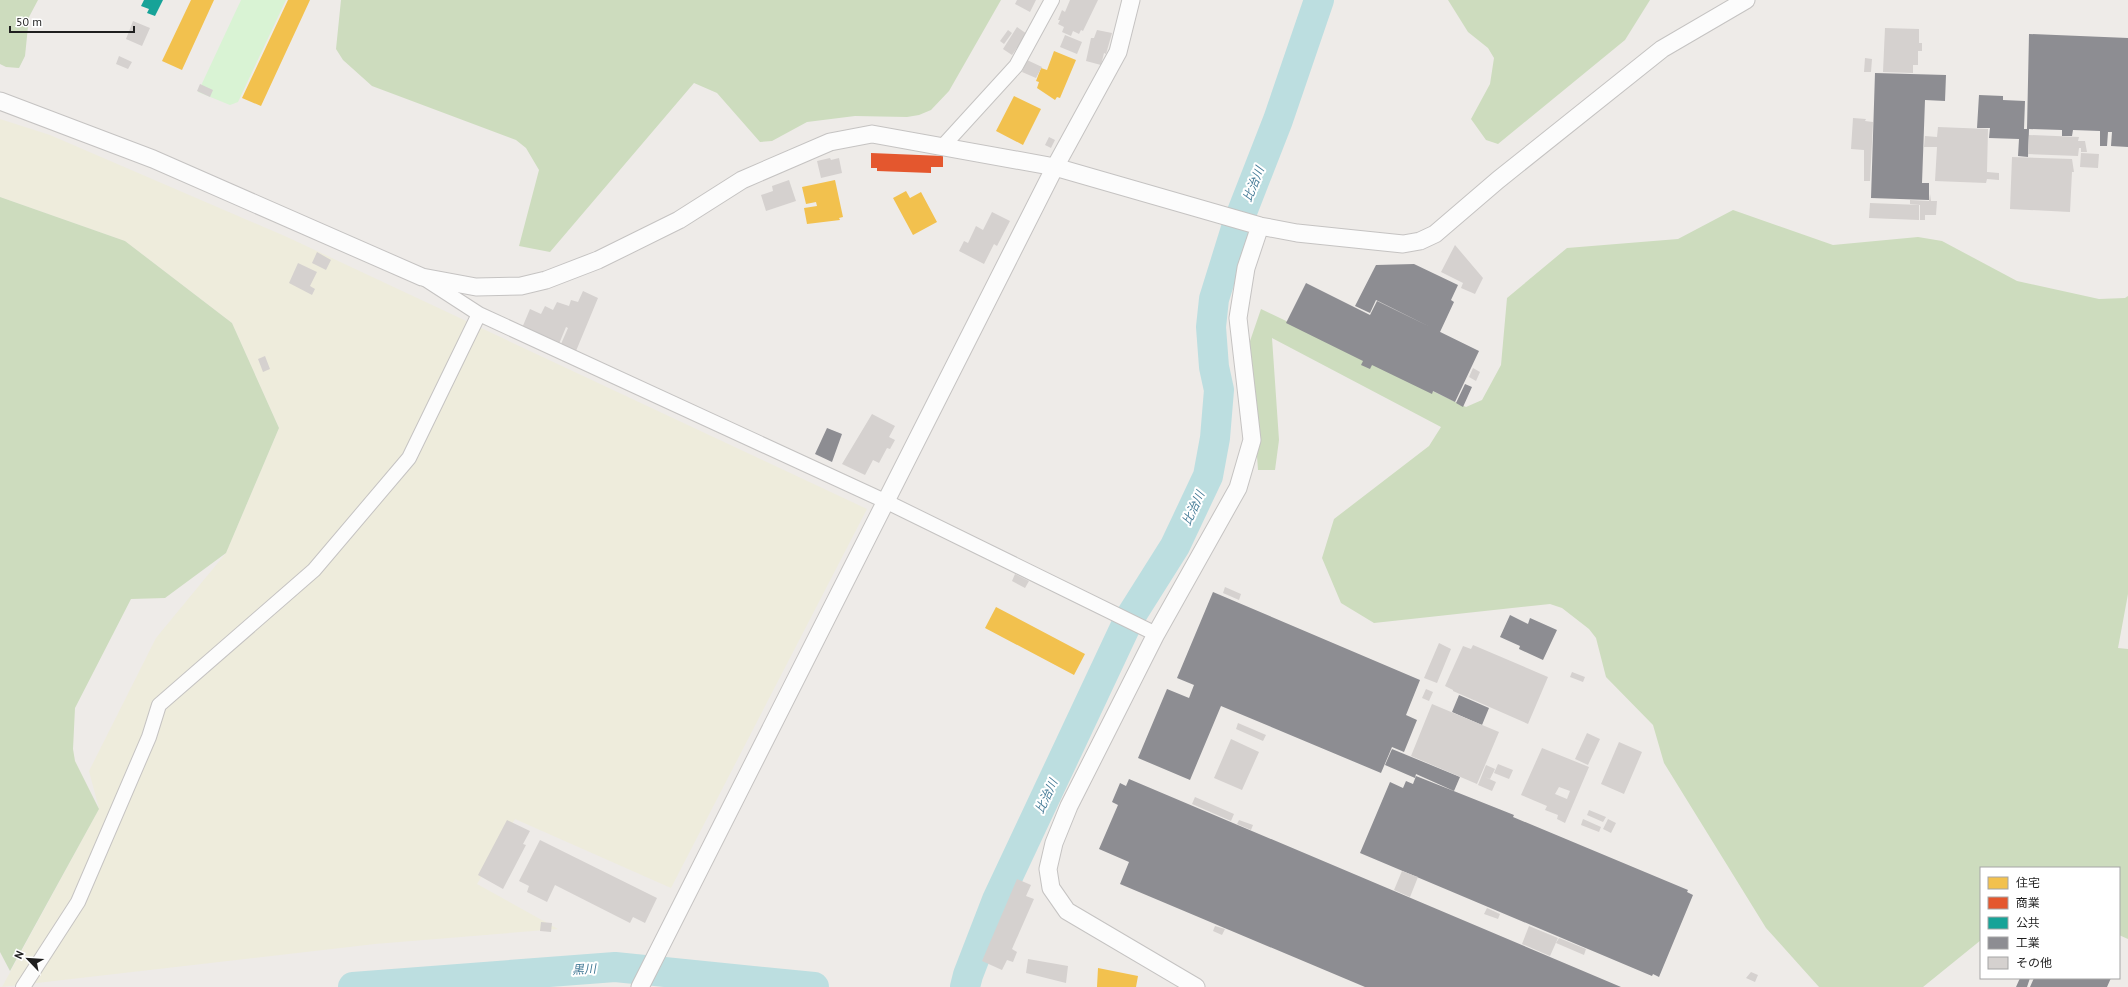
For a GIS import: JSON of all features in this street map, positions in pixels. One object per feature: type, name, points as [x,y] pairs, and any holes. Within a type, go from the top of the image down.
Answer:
[{"type":"street","points":[[943,146],[1016,66],[1052,0]]},
{"type":"street","points":[[640,987],[887,502],[1055,167],[1118,52],[1131,0]]},
{"type":"street","points":[[422,277],[476,287],[521,286],[546,280],[598,260],[679,220],[742,180],[830,142],[872,134],[1055,167],[1260,226],[1297,233],[1403,244],[1420,241],[1435,234],[1498,180],[1662,49],[1746,0]]},
{"type":"street","points":[[0,101],[153,159],[422,277],[479,314],[887,502],[1156,634]]},
{"type":"street","points":[[1196,987],[1067,911],[1051,888],[1048,869],[1054,843],[1069,806],[1156,634],[1238,488],[1252,440],[1238,318],[1246,268],[1260,226]]},
{"type":"street","points":[[24,987],[78,902],[149,737],[158,705],[314,570],[409,458],[479,314]]},
{"type":"shaded area","points":[[0,119],[50,135],[287,237],[867,509],[671,888],[515,819],[477,884],[558,929],[375,944],[2,987],[99,809],[89,771],[156,638],[226,553],[279,428],[232,323],[125,241],[0,197]]},
{"type":"green space","points":[[0,0],[38,0],[29,17],[25,56],[19,68],[6,67],[0,64]]},
{"type":"green space","points":[[241,0],[286,0],[238,102],[230,105],[198,92]]},
{"type":"green space","points":[[341,0],[1001,0],[949,91],[931,110],[919,115],[907,117],[855,116],[807,122],[772,141],[760,142],[717,93],[694,83],[550,252],[519,246],[539,170],[526,148],[516,140],[372,86],[343,60],[336,49]]},
{"type":"green space","points":[[1448,0],[1650,0],[1625,40],[1498,144],[1486,140],[1471,119],[1490,84],[1494,58],[1488,48],[1468,32]]},
{"type":"green space","points":[[0,197],[125,241],[232,323],[279,428],[226,553],[165,598],[131,599],[75,708],[73,749],[75,761],[99,809],[10,971],[0,952]]},
{"type":"green space","points":[[1733,210],[1833,245],[1918,237],[1942,241],[2017,281],[2099,299],[2125,298],[2128,296],[2128,594],[2118,648],[2128,649],[2128,939],[2120,935],[2120,867],[1980,867],[1980,941],[1923,987],[1819,987],[1766,928],[1664,763],[1653,725],[1606,677],[1596,638],[1589,629],[1562,608],[1550,604],[1374,623],[1341,603],[1322,558],[1334,519],[1429,446],[1441,427],[1272,338],[1279,440],[1275,470],[1258,470],[1249,344],[1261,309],[1466,407],[1482,400],[1501,365],[1507,298],[1567,248],[1678,239]]},
{"type":"building: 住宅","points":[[191,0],[214,0],[182,70],[162,61]]},
{"type":"building: 住宅","points":[[288,0],[310,0],[261,106],[242,98]]},
{"type":"building: 住宅","points":[[1054,51],[1076,60],[1060,98],[1057,97],[1055,100],[1037,88],[1039,82],[1036,81],[1041,68],[1047,70]]},
{"type":"building: 住宅","points":[[1014,96],[1041,109],[1023,145],[996,131]]},
{"type":"building: 住宅","points":[[835,180],[843,217],[839,218],[840,220],[807,224],[804,208],[817,206],[816,202],[806,204],[802,187]]},
{"type":"building: 住宅","points":[[906,191],[910,198],[921,192],[937,222],[913,235],[893,198]]},
{"type":"building: 住宅","points":[[996,607],[1085,654],[1074,675],[985,628]]},
{"type":"building: 住宅","points":[[1098,968],[1138,976],[1136,987],[1097,987]]},
{"type":"building: 商業","points":[[871,153],[943,156],[943,167],[931,167],[931,173],[877,171],[877,168],[871,168]]},
{"type":"building: 公共","points":[[144,0],[163,0],[155,16],[147,13],[149,9],[141,6]]},
{"type":"building: 工業","points":[[2029,34],[2128,38],[2128,147],[2111,146],[2112,132],[2108,132],[2107,146],[2100,146],[2100,131],[2073,130],[2072,136],[2062,136],[2062,130],[2029,129],[2028,157],[2018,156],[2019,139],[1989,138],[1990,128],[1977,128],[1979,95],[2003,96],[2003,100],[2025,101],[2024,129],[2027,129]]},
{"type":"building: 工業","points":[[1875,73],[1946,75],[1945,101],[1925,100],[1922,183],[1929,183],[1929,200],[1871,198]]},
{"type":"building: 工業","points":[[1414,264],[1458,285],[1451,300],[1454,302],[1440,332],[1376,300],[1370,313],[1355,306],[1376,265]]},
{"type":"building: 工業","points":[[1306,283],[1370,315],[1377,301],[1479,351],[1455,402],[1433,391],[1432,394],[1372,365],[1370,369],[1361,365],[1363,361],[1286,323]]},
{"type":"building: 工業","points":[[1465,384],[1472,387],[1463,407],[1456,403]]},
{"type":"building: 工業","points":[[827,428],[842,434],[832,462],[815,454]]},
{"type":"building: 工業","points":[[1213,592],[1420,680],[1406,715],[1417,720],[1404,752],[1392,747],[1381,773],[1221,706],[1190,780],[1138,758],[1167,689],[1189,698],[1194,685],[1177,678]]},
{"type":"building: 工業","points":[[1510,615],[1528,624],[1530,618],[1557,630],[1543,660],[1519,649],[1520,646],[1500,637]]},
{"type":"building: 工業","points":[[1459,695],[1489,708],[1482,725],[1452,712]]},
{"type":"building: 工業","points":[[1392,749],[1460,777],[1454,791],[1416,774],[1415,778],[1385,765]]},
{"type":"building: 工業","points":[[1416,776],[1514,815],[1513,817],[1688,890],[1687,892],[1693,895],[1659,977],[1653,974],[1652,976],[1360,853],[1390,782],[1403,788],[1406,781],[1413,784]]},
{"type":"building: 工業","points":[[1129,779],[1621,987],[1365,987],[1120,884],[1129,862],[1099,849],[1118,805],[1112,802],[1120,783],[1126,786]]},
{"type":"building: 工業","points":[[2020,979],[2030,979],[2027,987],[2016,987]]},
{"type":"building: 工業","points":[[2034,979],[2111,979],[2107,987],[2030,987]]},
{"type":"building: その他","points":[[1017,0],[1036,0],[1030,12],[1015,4]]},
{"type":"building: その他","points":[[1070,0],[1098,0],[1083,31],[1081,30],[1079,34],[1073,31],[1071,36],[1062,32],[1064,27],[1058,24],[1062,10],[1065,12]]},
{"type":"building: その他","points":[[133,21],[150,28],[142,46],[126,39]]},
{"type":"building: その他","points":[[1017,27],[1027,34],[1012,55],[1003,49]]},
{"type":"building: その他","points":[[1885,28],[1919,29],[1919,43],[1922,43],[1922,51],[1918,51],[1918,65],[1913,65],[1913,73],[1883,72]]},
{"type":"building: その他","points":[[1008,30],[1012,33],[1004,44],[1000,41]]},
{"type":"building: その他","points":[[1097,30],[1112,33],[1101,65],[1086,61],[1091,38],[1094,38]]},
{"type":"building: その他","points":[[1065,35],[1082,42],[1077,54],[1060,47]]},
{"type":"building: その他","points":[[119,56],[132,62],[128,69],[116,64]]},
{"type":"building: その他","points":[[1865,58],[1872,59],[1871,72],[1864,72]]},
{"type":"building: その他","points":[[1027,60],[1042,67],[1036,78],[1022,72]]},
{"type":"building: その他","points":[[200,84],[213,90],[210,97],[197,91]]},
{"type":"building: その他","points":[[1853,118],[1866,119],[1865,121],[1873,122],[1870,181],[1864,181],[1864,150],[1851,149]]},
{"type":"building: その他","points":[[1938,127],[1988,129],[1987,172],[1999,173],[1999,180],[1987,179],[1986,183],[1935,181],[1937,147],[1924,147],[1925,136],[1937,137]]},
{"type":"building: その他","points":[[2029,135],[2079,137],[2078,141],[2085,141],[2087,152],[2081,152],[2081,148],[2079,148],[2078,156],[2028,154]]},
{"type":"building: その他","points":[[1049,137],[1055,140],[1051,148],[1045,145]]},
{"type":"building: その他","points":[[2081,153],[2099,154],[2098,168],[2080,167]]},
{"type":"building: その他","points":[[2012,157],[2072,159],[2074,172],[2072,172],[2070,212],[2010,209]]},
{"type":"building: その他","points":[[830,158],[831,160],[839,158],[842,173],[821,178],[817,161]]},
{"type":"building: その他","points":[[789,180],[796,201],[766,211],[761,195],[773,191],[772,186]]},
{"type":"building: その他","points":[[1930,194],[1931,201],[1937,201],[1936,215],[1925,215],[1925,220],[1920,220],[1920,205],[1910,204],[1910,200],[1929,201]]},
{"type":"building: その他","points":[[1870,203],[1919,205],[1919,220],[1869,218]]},
{"type":"building: その他","points":[[992,212],[1010,221],[997,246],[994,244],[984,264],[959,251],[964,241],[968,243],[976,226],[983,230]]},
{"type":"building: その他","points":[[1455,245],[1483,278],[1475,294],[1461,288],[1463,283],[1441,272]]},
{"type":"building: その他","points":[[317,252],[331,260],[326,270],[312,263]]},
{"type":"building: その他","points":[[298,263],[317,272],[310,286],[315,289],[312,295],[289,283]]},
{"type":"building: その他","points":[[583,291],[598,298],[576,351],[561,344],[568,328],[566,327],[559,344],[522,328],[530,309],[541,314],[545,306],[553,310],[557,302],[569,306],[571,300],[578,302]]},
{"type":"building: その他","points":[[265,356],[270,369],[263,372],[258,359]]},
{"type":"building: その他","points":[[1473,368],[1480,372],[1476,381],[1469,377]]},
{"type":"building: その他","points":[[872,414],[895,426],[889,437],[895,440],[890,449],[887,448],[879,463],[873,460],[865,475],[842,464]]},
{"type":"building: その他","points":[[1015,574],[1029,581],[1025,588],[1012,581]]},
{"type":"building: その他","points":[[1225,587],[1241,594],[1239,600],[1223,593]]},
{"type":"building: その他","points":[[1439,643],[1451,649],[1437,683],[1424,678]]},
{"type":"building: その他","points":[[1473,645],[1548,677],[1528,724],[1453,691],[1445,686],[1463,646],[1471,649]]},
{"type":"building: その他","points":[[1572,672],[1585,677],[1583,682],[1570,677]]},
{"type":"building: その他","points":[[1426,689],[1433,692],[1429,701],[1422,698]]},
{"type":"building: その他","points":[[1432,704],[1499,732],[1477,784],[1411,756]]},
{"type":"building: その他","points":[[1238,723],[1266,735],[1263,741],[1236,729]]},
{"type":"building: その他","points":[[1587,733],[1600,739],[1588,765],[1575,759]]},
{"type":"building: その他","points":[[1231,739],[1259,752],[1242,790],[1214,778]]},
{"type":"building: その他","points":[[1619,742],[1642,752],[1624,794],[1601,784]]},
{"type":"building: その他","points":[[1542,748],[1589,767],[1565,823],[1557,819],[1558,815],[1545,810],[1547,806],[1521,795]],"holes":[[[1559,787],[1570,791],[1567,799],[1555,794]]]},
{"type":"building: その他","points":[[1498,764],[1513,770],[1509,779],[1494,773]]},
{"type":"building: その他","points":[[1486,765],[1495,769],[1490,779],[1485,777],[1496,782],[1492,791],[1478,785]]},
{"type":"building: その他","points":[[1195,797],[1234,814],[1231,821],[1192,804]]},
{"type":"building: その他","points":[[1589,810],[1606,817],[1603,822],[1587,815]]},
{"type":"building: その他","points":[[1583,819],[1601,827],[1599,832],[1581,825]]},
{"type":"building: その他","points":[[1608,819],[1616,823],[1611,833],[1603,829]]},
{"type":"building: その他","points":[[507,820],[530,831],[523,844],[526,845],[503,889],[478,875]]},
{"type":"building: その他","points":[[1239,820],[1253,825],[1251,830],[1237,824]]},
{"type":"building: その他","points":[[540,840],[657,898],[645,923],[633,917],[630,923],[555,885],[547,902],[527,892],[529,886],[519,881]]},
{"type":"building: その他","points":[[1402,871],[1418,877],[1410,897],[1394,890]]},
{"type":"building: その他","points":[[1017,879],[1031,885],[1026,896],[1034,899],[1012,949],[1017,952],[1013,962],[1007,960],[1002,970],[982,961]]},
{"type":"building: その他","points":[[1487,908],[1500,914],[1498,919],[1484,914]]},
{"type":"building: その他","points":[[541,922],[552,923],[551,932],[540,931]]},
{"type":"building: その他","points":[[1215,926],[1225,929],[1222,935],[1213,931]]},
{"type":"building: その他","points":[[1529,926],[1558,938],[1550,956],[1522,944]]},
{"type":"building: その他","points":[[1559,938],[1586,949],[1584,955],[1556,943]]},
{"type":"building: その他","points":[[1028,959],[1068,966],[1066,983],[1026,973]]},
{"type":"building: その他","points":[[1751,972],[1758,975],[1755,982],[1746,978]]},
{"type":"waterway","name":"比治川","points":[[965,987],[968,975],[997,900],[1129,619],[1175,546],[1208,476],[1215,438],[1219,390],[1214,367],[1211,327],[1214,299],[1237,225],[1278,120],[1319,0]]},
{"type":"waterway","name":"黒川","points":[[353,987],[615,967],[814,987]]}]
